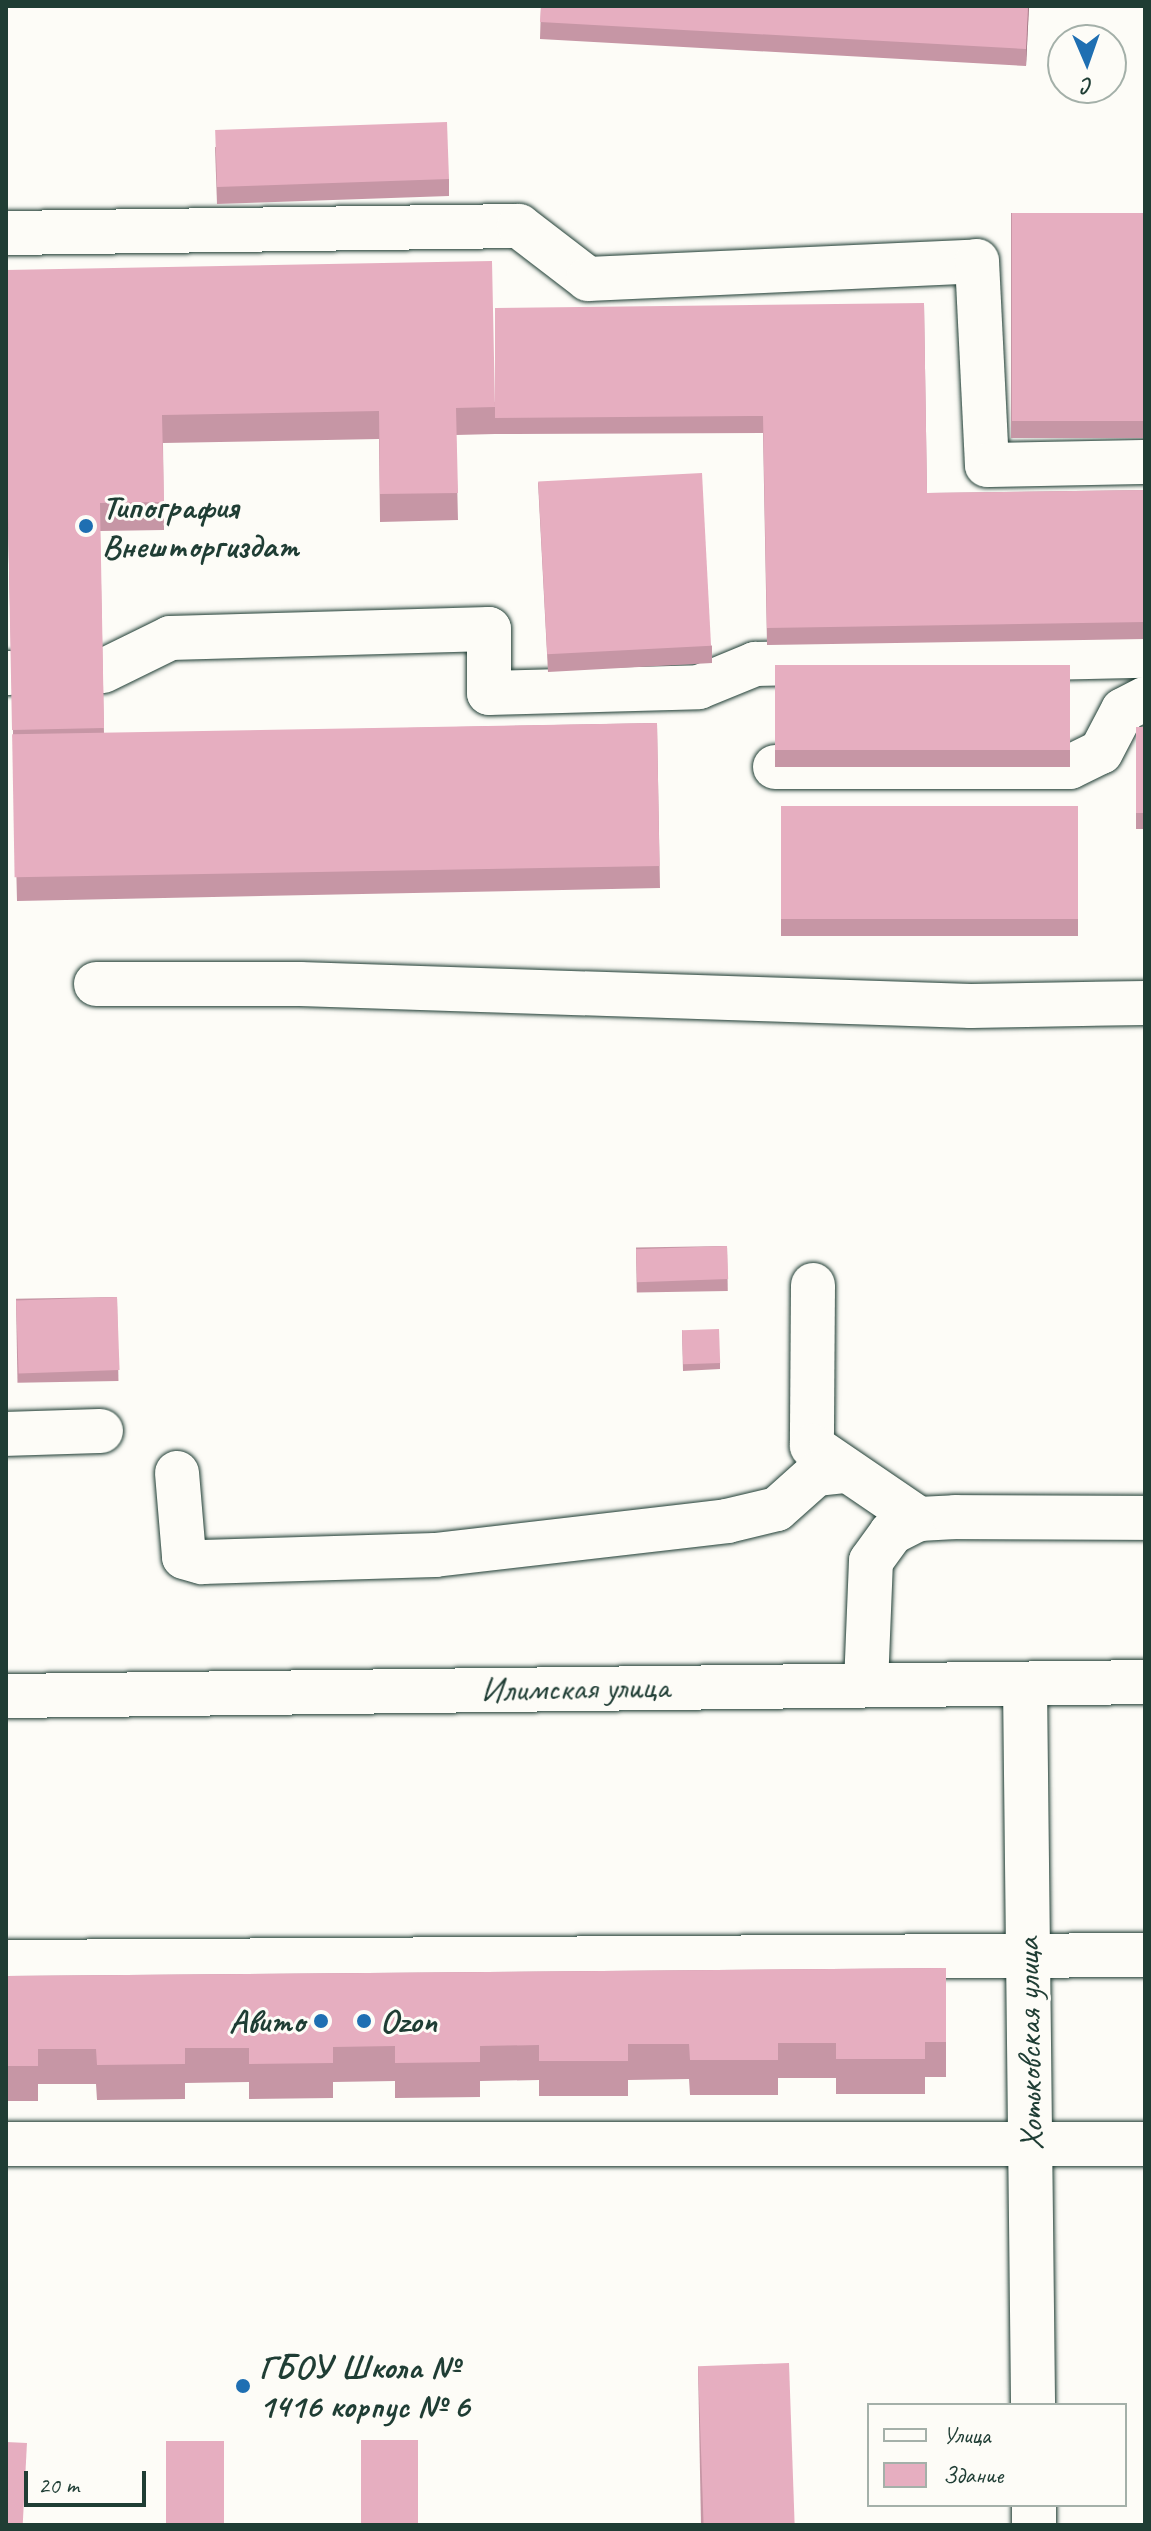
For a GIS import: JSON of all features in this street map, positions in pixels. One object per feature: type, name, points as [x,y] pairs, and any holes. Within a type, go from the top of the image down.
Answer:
[{"type":"street","points":[[6,233],[519,226],[588,279],[977,261],[987,465],[1145,462]]},
{"type":"street","points":[[103,671],[170,638],[489,629],[489,693],[699,687],[755,664],[1145,656]]},
{"type":"street","points":[[775,767],[1070,767],[1101,752],[1123,710],[1145,699]]},
{"type":"street","points":[[96,984],[300,984],[971,1006],[1145,1003]]},
{"type":"street","points":[[813,1285],[808,1429],[812,1446],[919,1519]]},
{"type":"street","points":[[6,1434],[101,1431]]},
{"type":"street","points":[[177,1473],[184,1557],[202,1562],[435,1555],[712,1523],[777,1509],[816,1474],[846,1471]]},
{"type":"street","points":[[866,1685],[871,1561],[891,1533],[919,1519],[1145,1518]]},
{"type":"street","name":"Илимская улица","points":[[6,1696],[1145,1682]]},
{"type":"street","name":"Хотьковская улица","points":[[1025,1684],[1033,2403]]},
{"type":"street","points":[[6,1962],[1145,1955]]},
{"type":"street","points":[[6,2144],[1145,2144]]},
{"type":"building","points":[[541,6],[1028,6],[1026,49],[540,22]]},
{"type":"building","points":[[447,122],[449,179],[217,187],[215,130]]},
{"type":"building","points":[[1012,213],[1145,213],[1145,421],[1012,421]]},
{"type":"building","name":"Типография Внешторгиздат","points":[[492,261],[495,407],[456,408],[458,493],[380,494],[379,411],[162,415],[164,502],[100,503],[104,728],[12,730],[6,270]]},
{"type":"building","points":[[924,303],[927,493],[1145,490],[1145,622],[767,628],[763,416],[495,418],[495,308]]},
{"type":"building","points":[[702,473],[711,646],[547,654],[538,482]]},
{"type":"building","points":[[775,665],[1070,665],[1070,750],[775,750]]},
{"type":"building","points":[[657,723],[659,866],[15,877],[12,734]]},
{"type":"building","points":[[1136,727],[1145,727],[1145,813],[1136,813]]},
{"type":"building","points":[[781,806],[1078,806],[1078,919],[781,919]]},
{"type":"building","points":[[727,1246],[728,1279],[637,1282],[636,1249]]},
{"type":"building","points":[[117,1297],[120,1370],[19,1373],[16,1301]]},
{"type":"building","points":[[719,1329],[720,1363],[683,1364],[682,1330]]},
{"type":"building","points":[[946,1968],[946,2042],[925,2042],[925,2059],[836,2059],[836,2043],[778,2043],[778,2060],[690,2060],[689,2044],[628,2044],[628,2061],[539,2061],[539,2045],[480,2046],[480,2062],[395,2063],[395,2046],[333,2047],[333,2063],[249,2064],[249,2048],[185,2048],[185,2064],[97,2065],[96,2049],[38,2049],[38,2066],[6,2066],[6,1976]]},
{"type":"building","points":[[789,2363],[795,2525],[704,2525],[698,2366]]},
{"type":"building","points":[[361,2440],[418,2440],[418,2525],[361,2525]]},
{"type":"building","points":[[166,2441],[224,2441],[224,2525],[166,2525]]},
{"type":"building","points":[[6,2442],[27,2443],[23,2525],[6,2525]]},
{"type":"place","name":"Типография Внешторгиздат","points":[[86,526]]},
{"type":"place","name":"Авито","points":[[321,2021]]},
{"type":"place","name":"Ozon","points":[[364,2021]]},
{"type":"place","name":"ГБОУ Школа № 1416 корпус № 6","points":[[243,2386]]}]
